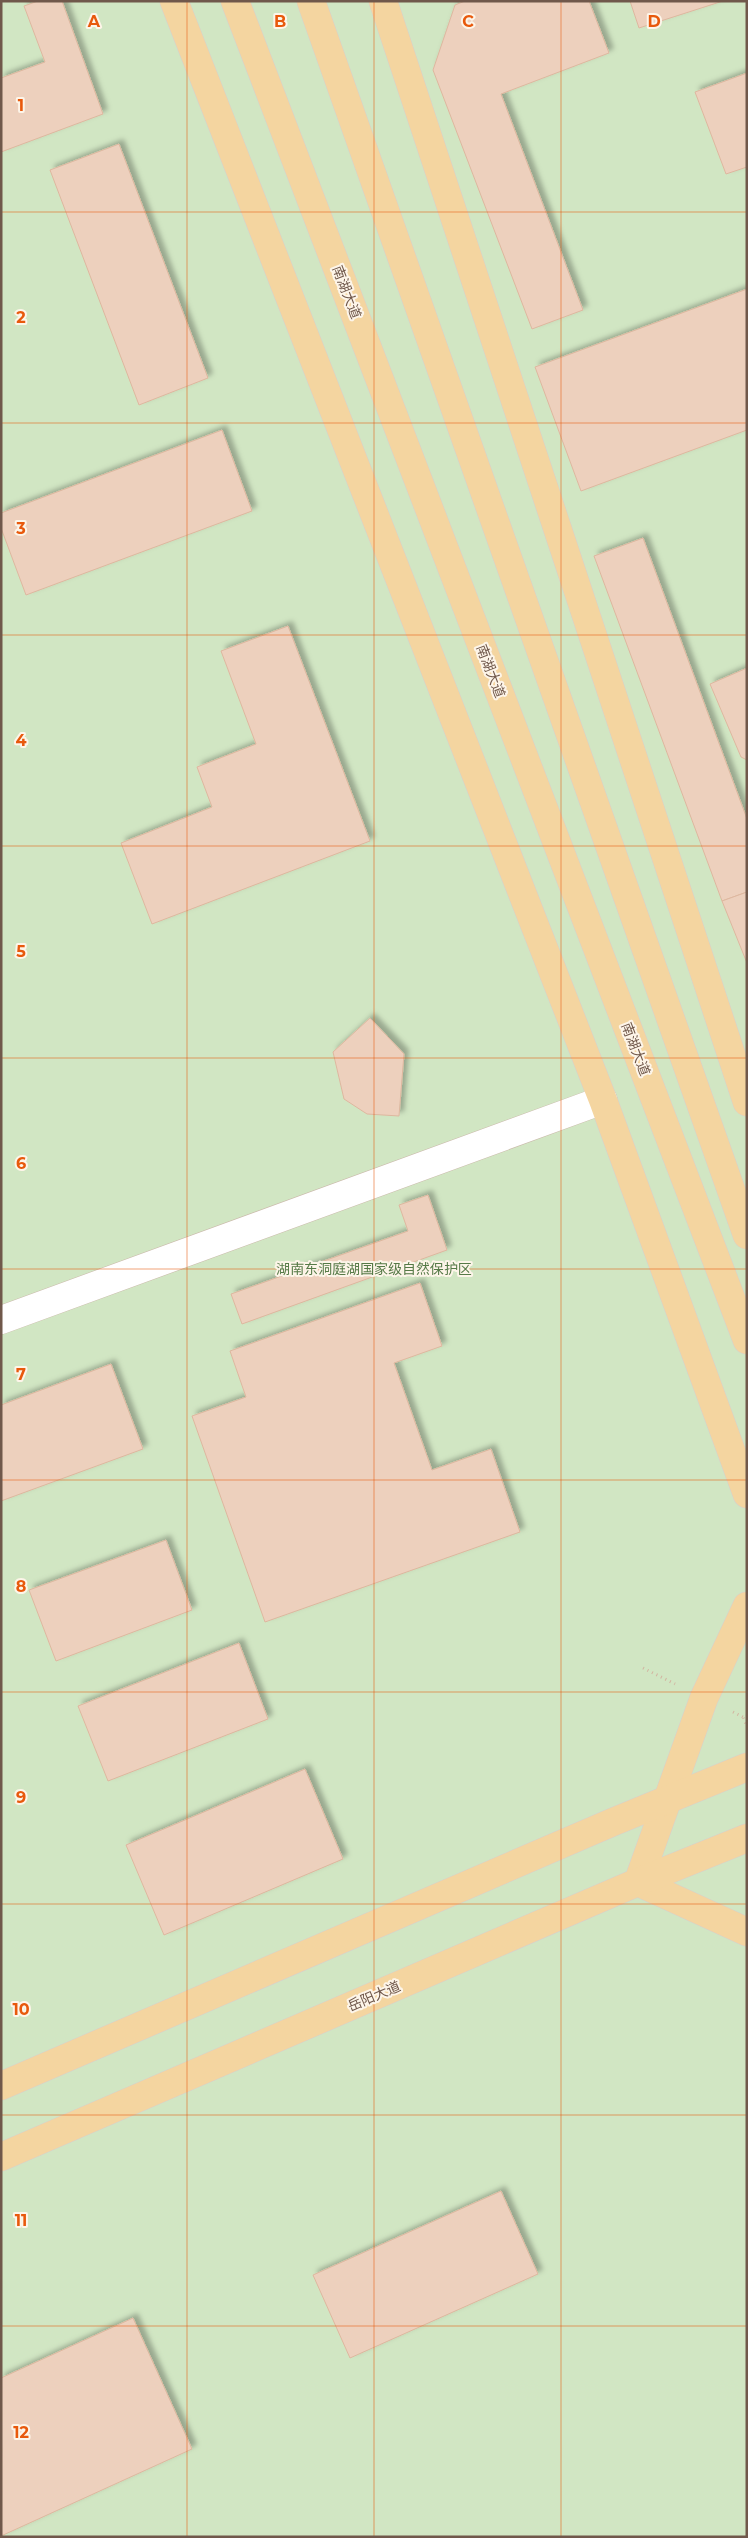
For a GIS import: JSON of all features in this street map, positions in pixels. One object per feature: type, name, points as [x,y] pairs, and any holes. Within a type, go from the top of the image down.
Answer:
[{"type":"main road","points":[[174,1],[603,1100],[747,1494]]},
{"type":"main road","name":"南湖大道","points":[[235,1],[747,1340]]},
{"type":"main road","points":[[311,1],[747,1235]]},
{"type":"main road","points":[[383,1],[747,1102]]},
{"type":"main road","points":[[747,1606],[704,1698],[638,1882],[747,1932]]},
{"type":"main road","points":[[1,2086],[666,1800],[747,1767]]},
{"type":"main road","name":"岳阳大道","points":[[1,2157],[638,1882],[747,1838]]},
{"type":"street","points":[[1,1320],[603,1100]]},
{"type":"path","points":[[747,1716],[743,1717],[747,1726]]},
{"type":"green space","name":"湖南东洞庭湖国家级自然保护区","points":[[1,1],[747,1],[747,2537],[1,2537]]},
{"type":"building","points":[[38,1],[62,1],[103,114],[1,152],[1,78],[45,62],[24,6]]},
{"type":"building","points":[[465,1],[589,1],[609,53],[501,94],[583,310],[532,329],[433,70],[455,5]]},
{"type":"building","points":[[630,1],[723,1],[639,28]]},
{"type":"building","points":[[747,73],[747,167],[726,174],[695,92]]},
{"type":"building","points":[[119,144],[208,378],[139,405],[50,170]]},
{"type":"building","points":[[747,289],[747,430],[581,491],[535,367]]},
{"type":"building","points":[[222,430],[252,511],[26,595],[1,528],[1,513]]},
{"type":"building","points":[[643,538],[747,819],[747,892],[722,901],[594,556]]},
{"type":"building","points":[[288,626],[370,841],[152,924],[121,843],[212,807],[197,767],[256,744],[221,651]]},
{"type":"building","points":[[747,668],[747,760],[741,757],[710,684]]},
{"type":"building","points":[[747,892],[747,963],[722,901]]},
{"type":"building","points":[[370,1018],[404,1054],[399,1116],[367,1114],[344,1099],[333,1052]]},
{"type":"building","points":[[428,1195],[447,1250],[242,1324],[231,1294],[408,1231],[399,1205]]},
{"type":"building","points":[[420,1283],[442,1346],[394,1363],[432,1470],[491,1449],[520,1532],[265,1622],[192,1416],[246,1397],[230,1351]]},
{"type":"building","points":[[111,1364],[143,1449],[1,1501],[1,1405]]},
{"type":"building","points":[[166,1540],[192,1610],[56,1661],[29,1590]]},
{"type":"building","points":[[239,1643],[268,1719],[108,1781],[78,1706]]},
{"type":"building","points":[[305,1769],[343,1859],[164,1935],[126,1845]]},
{"type":"building","points":[[501,2191],[538,2274],[350,2358],[313,2275]]},
{"type":"building","points":[[133,2318],[192,2449],[1,2536],[1,2378]]}]
